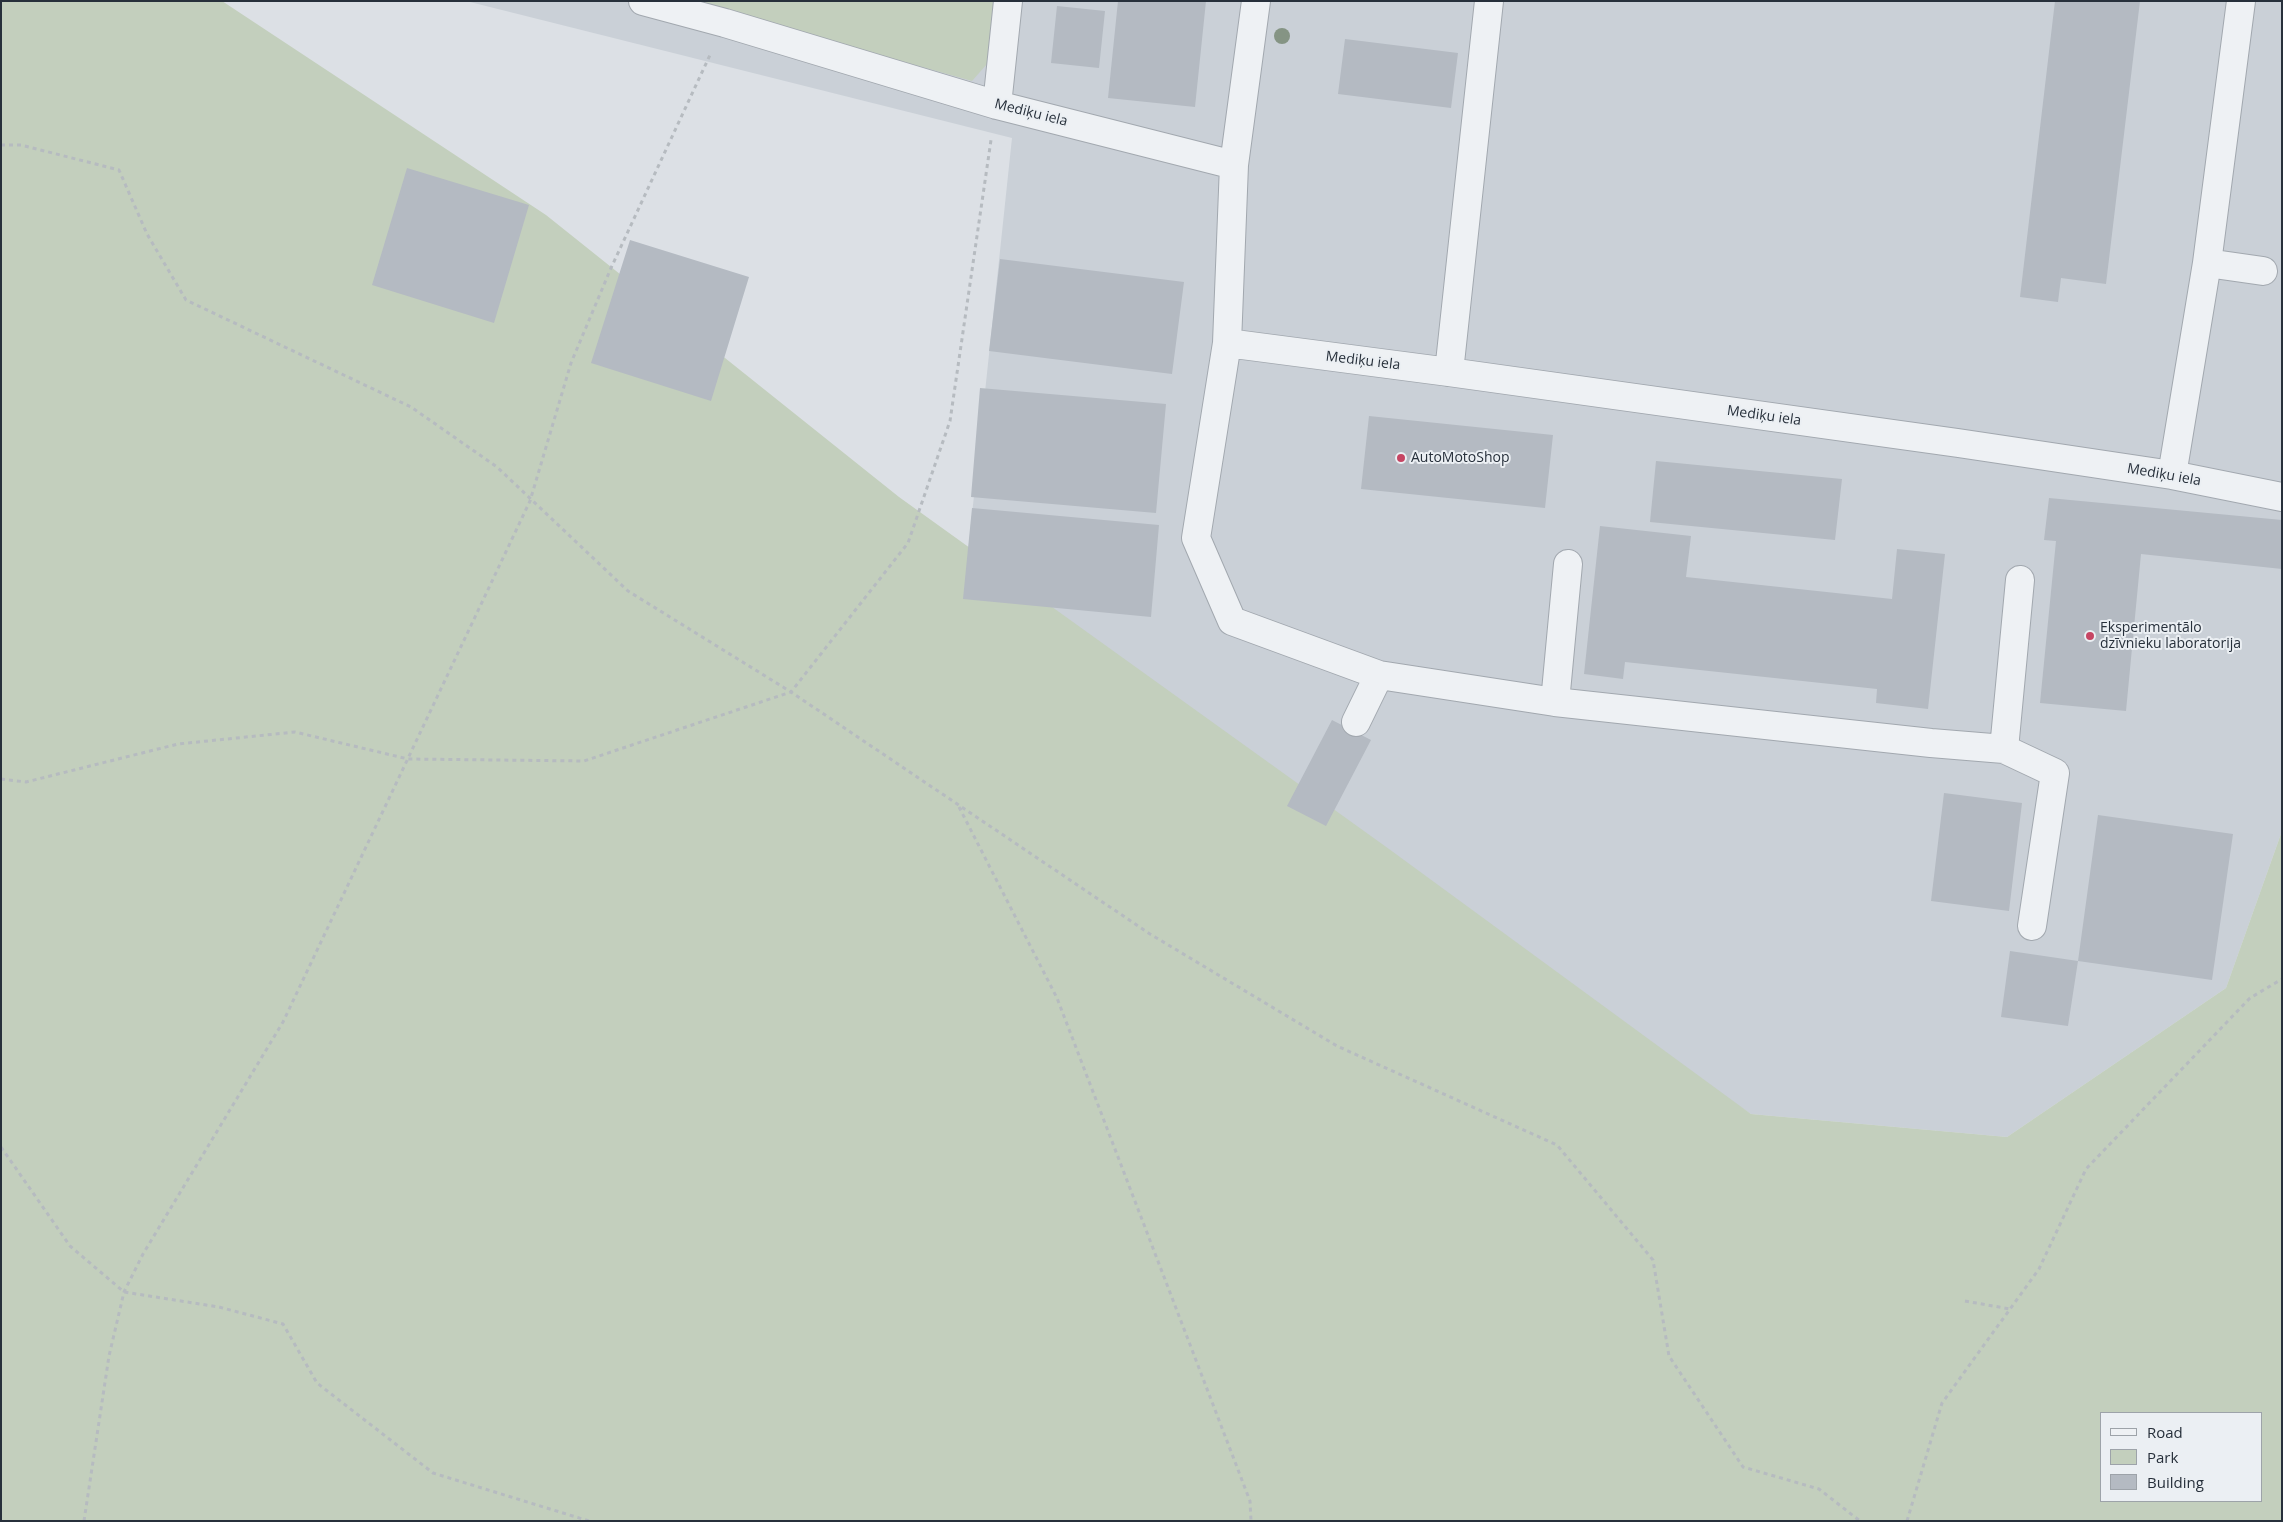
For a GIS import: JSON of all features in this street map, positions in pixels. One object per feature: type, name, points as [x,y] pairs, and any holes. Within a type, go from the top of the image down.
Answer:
[{"type":"street","name":"Mediķu iela","points":[[643,1],[725,22],[997,105],[1234,164]]},
{"type":"street","points":[[997,105],[1008,1]]},
{"type":"street","points":[[1256,1],[1234,164],[1227,343],[1196,538],[1232,621],[1379,675],[1555,702],[1922,742],[2004,748],[2054,773],[2032,926]]},
{"type":"street","points":[[1450,372],[1489,1]]},
{"type":"street","points":[[2172,475],[2207,263],[2241,1]]},
{"type":"street","points":[[2207,263],[2263,271]]},
{"type":"street","name":"Mediķu iela","points":[[1227,343],[1450,372],[2172,475],[2282,497]]},
{"type":"street","points":[[1555,702],[1568,564]]},
{"type":"street","points":[[2004,748],[2020,580]]},
{"type":"street","points":[[1356,722],[1379,675]]},
{"type":"path","points":[[84,1521],[109,1356],[124,1292],[143,1254],[283,1022],[408,759],[530,501],[571,363],[611,268],[725,22]]},
{"type":"path","points":[[1,779],[26,782],[178,744],[295,732],[408,759],[584,761],[791,692],[908,543],[950,421],[997,105]]},
{"type":"path","points":[[1,145],[21,144],[119,170],[147,234],[186,300],[411,406],[497,467],[530,501],[628,590],[791,692],[1150,934],[1337,1046],[1557,1145],[1654,1260],[1669,1356],[1743,1467],[1819,1489],[1860,1521]]},
{"type":"path","points":[[958,806],[1057,998],[1250,1501],[1251,1521]]},
{"type":"path","points":[[1907,1521],[1942,1403],[2039,1269],[2086,1169],[2250,998],[2282,979]]},
{"type":"path","points":[[1,1146],[70,1246],[124,1292],[219,1307],[283,1324],[317,1382],[433,1474],[589,1521]]},
{"type":"path","points":[[1964,1301],[2010,1309]]},
{"type":"shaded area","points":[[466,1],[2282,1],[2282,831],[2226,988],[2007,1137],[1751,1114],[963,599],[1012,138]]},
{"type":"green space","points":[[1,1],[222,1],[546,215],[899,497],[1389,849],[1751,1114],[2007,1137],[2226,988],[2282,831],[2282,1521],[1,1521]]},
{"type":"green space","points":[[687,1],[999,1],[994,56],[972,81]]},
{"type":"building","points":[[1118,1],[1206,1],[1195,107],[1108,98]]},
{"type":"building","points":[[2055,1],[2140,1],[2106,284],[2061,278],[2058,302],[2020,297]]},
{"type":"building","points":[[1057,6],[1105,11],[1099,68],[1051,63]]},
{"type":"building","points":[[1345,39],[1458,53],[1451,108],[1338,94]]},
{"type":"building","points":[[407,168],[529,205],[494,323],[372,285]]},
{"type":"building","points":[[630,240],[749,277],[711,401],[591,363]]},
{"type":"building","points":[[1000,259],[1184,282],[1172,374],[989,351]]},
{"type":"building","points":[[980,388],[1166,404],[1156,513],[971,497]]},
{"type":"building","points":[[1369,416],[1553,435],[1545,508],[1361,489]]},
{"type":"building","points":[[1656,461],[1842,479],[1835,540],[1650,522]]},
{"type":"building","name":"Eksperimentālo dzīvnieku laboratorija","points":[[2049,498],[2282,520],[2282,569],[2141,554],[2126,711],[2040,703],[2056,541],[2044,540]]},
{"type":"building","points":[[972,508],[1159,525],[1151,617],[963,599]]},
{"type":"building","points":[[1600,526],[1691,536],[1686,577],[1892,599],[1897,549],[1945,554],[1928,709],[1876,703],[1877,689],[1625,662],[1623,679],[1584,674]]},
{"type":"building","points":[[1332,720],[1371,740],[1326,826],[1287,806]]},
{"type":"building","points":[[1944,793],[2022,803],[2009,911],[1931,901]]},
{"type":"building","points":[[2098,815],[2233,834],[2212,980],[2078,961]]},
{"type":"building","points":[[2010,951],[2078,961],[2068,1026],[2001,1017]]},
{"type":"place","name":"AutoMotoShop","points":[[1401,458]]},
{"type":"place","name":"Eksperimentālo dzīvnieku laboratorija","points":[[2090,636]]}]
